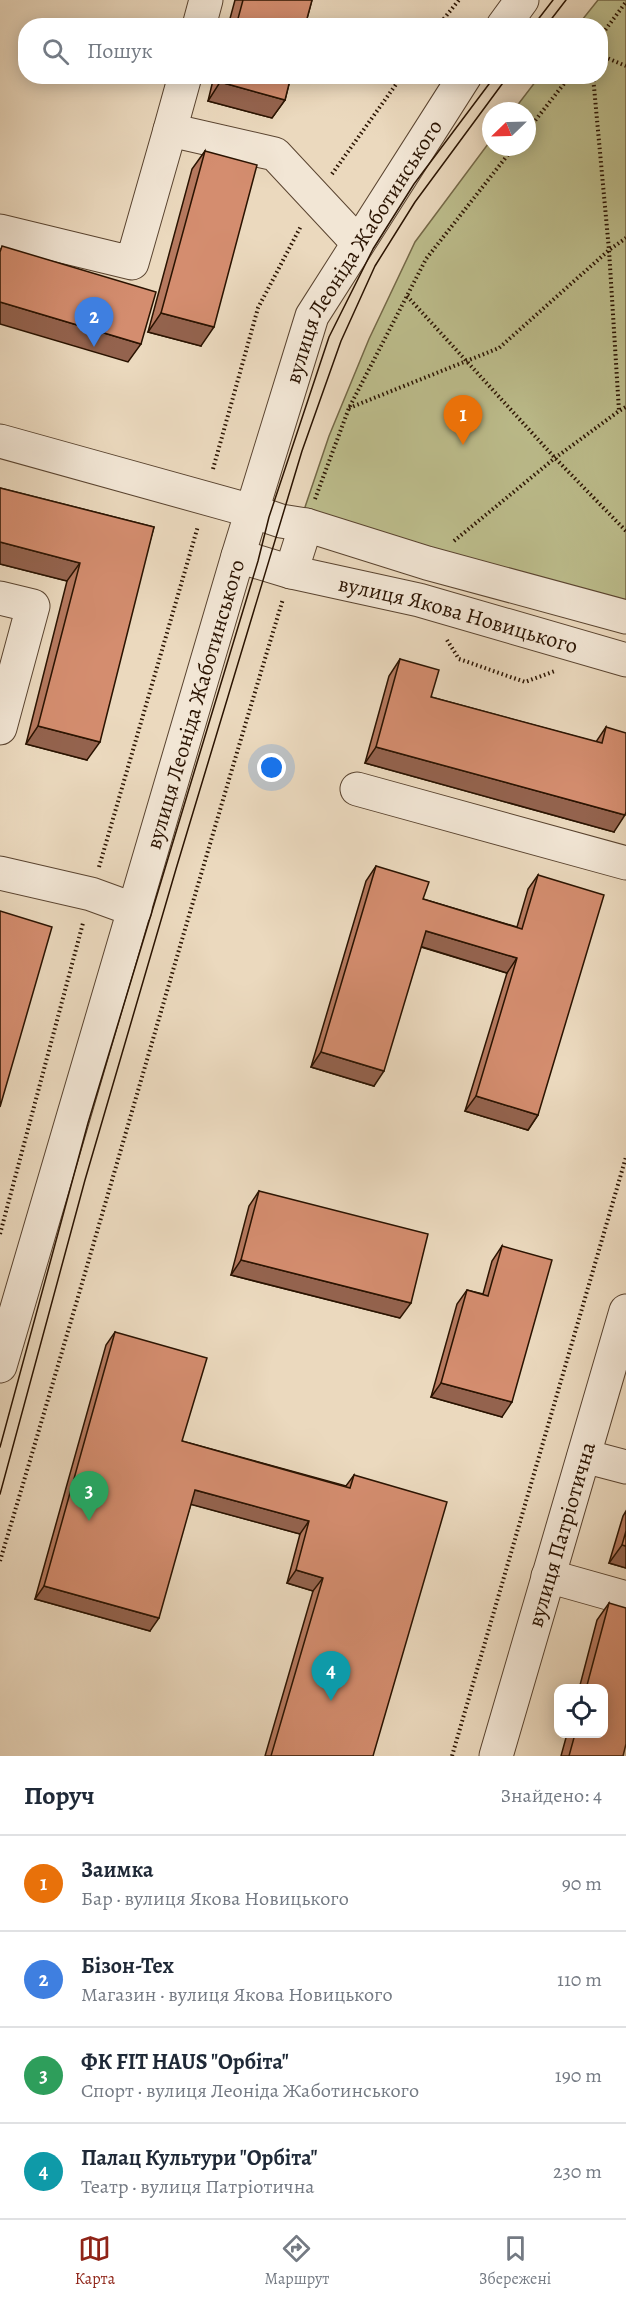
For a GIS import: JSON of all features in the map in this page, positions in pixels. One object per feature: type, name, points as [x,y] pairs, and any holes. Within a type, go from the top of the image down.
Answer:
[{"type":"street","points":[[201,18],[206,0]]},
{"type":"street","points":[[508,18],[522,0]]},
{"type":"street","points":[[0,231],[132,263],[183,84]]},
{"type":"street","name":"вулиця Леоніда Жаботинського","points":[[0,1366],[238,556],[312,316],[460,84]]},
{"type":"street","points":[[170,130],[275,154],[358,243]]},
{"type":"street","name":"вулиця Якова Новицького","points":[[0,441],[252,510],[281,521],[306,525],[427,563],[626,617]]},
{"type":"street","points":[[291,572],[306,525]]},
{"type":"street","name":"вулиця Якова Новицького","points":[[238,556],[291,572],[419,600],[626,660]]},
{"type":"street","points":[[0,598],[33,606],[0,728]]},
{"type":"street","points":[[357,789],[626,863]]},
{"type":"street","points":[[0,873],[91,894],[135,910]]},
{"type":"street","name":"вулиця Патріотична","points":[[496,1756],[626,1311]]},
{"type":"street","points":[[584,1456],[626,1467]]},
{"type":"street","points":[[549,1576],[626,1598]]},
{"type":"path","points":[[444,18],[459,0]]},
{"type":"path","points":[[608,27],[626,3]]},
{"type":"path","points":[[608,58],[626,66]]},
{"type":"path","points":[[0,1234],[91,894],[206,499],[258,308],[315,197],[396,84]]},
{"type":"path","points":[[536,119],[564,84]]},
{"type":"path","points":[[594,84],[609,250],[619,411]]},
{"type":"path","points":[[306,525],[349,408],[426,259],[507,156]]},
{"type":"path","points":[[349,408],[499,348],[609,250],[626,238]]},
{"type":"path","points":[[407,296],[555,458],[626,531]]},
{"type":"path","points":[[427,563],[555,458],[626,407]]},
{"type":"path","points":[[0,1561],[85,1277],[211,837],[291,572]]},
{"type":"path","points":[[452,1756],[626,1157]]},
{"type":"green space","points":[[598,0],[626,0],[626,603],[302,516],[329,436],[369,339],[415,242],[482,152],[482,156],[536,156],[536,102],[520,102],[534,84],[608,84],[608,18],[584,18]]},
{"type":"building","points":[[243,0],[312,0],[307,18],[238,18]]},
{"type":"building","points":[[227,84],[289,84],[285,100]]},
{"type":"building","points":[[205,151],[257,165],[214,327],[161,313]]},
{"type":"building","points":[[2,246],[156,292],[141,344],[0,302]]},
{"type":"building","points":[[0,488],[154,527],[100,742],[38,726],[80,563],[0,542]]},
{"type":"building","points":[[400,659],[439,670],[431,697],[602,743],[606,727],[626,733],[625,815],[376,747]]},
{"type":"building","points":[[376,866],[429,882],[423,899],[522,929],[538,875],[604,895],[538,1115],[476,1096],[517,958],[426,931],[384,1071],[321,1052]]},
{"type":"building","points":[[0,911],[52,927],[0,1107]]},
{"type":"building","points":[[259,1191],[428,1234],[411,1303],[241,1260]]},
{"type":"building","points":[[502,1246],[552,1260],[512,1402],[441,1383],[467,1290],[488,1296]]},
{"type":"building","points":[[115,1332],[207,1358],[182,1441],[350,1488],[354,1475],[447,1502],[373,1756],[271,1756],[323,1578],[296,1570],[309,1521],[195,1490],[159,1618],[44,1586]]},
{"type":"building","points":[[626,1531],[626,1546],[622,1545]]},
{"type":"building","points":[[609,1603],[626,1608],[626,1744],[623,1756],[569,1756],[574,1738],[608,1738],[608,1684],[587,1684]]},
{"type":"tram line","points":[[539,18],[553,0]]},
{"type":"tram line","points":[[552,18],[566,0]]},
{"type":"tram line","points":[[0,1447],[88,1123],[258,561],[269,517],[329,337],[373,249],[414,184],[489,84]]},
{"type":"tram line","points":[[0,1494],[85,1180],[176,869],[302,451],[341,341],[375,266],[415,202],[502,84]]},
{"type":"place","name":"Бізон-Тех","points":[[94,347]]},
{"type":"place","name":"Заимка","points":[[463,445]]},
{"type":"place","name":"ФК FIT HAUS \"Орбіта\"","points":[[89,1521]]},
{"type":"place","name":"Палац Культури \"Орбіта\"","points":[[331,1701]]}]
